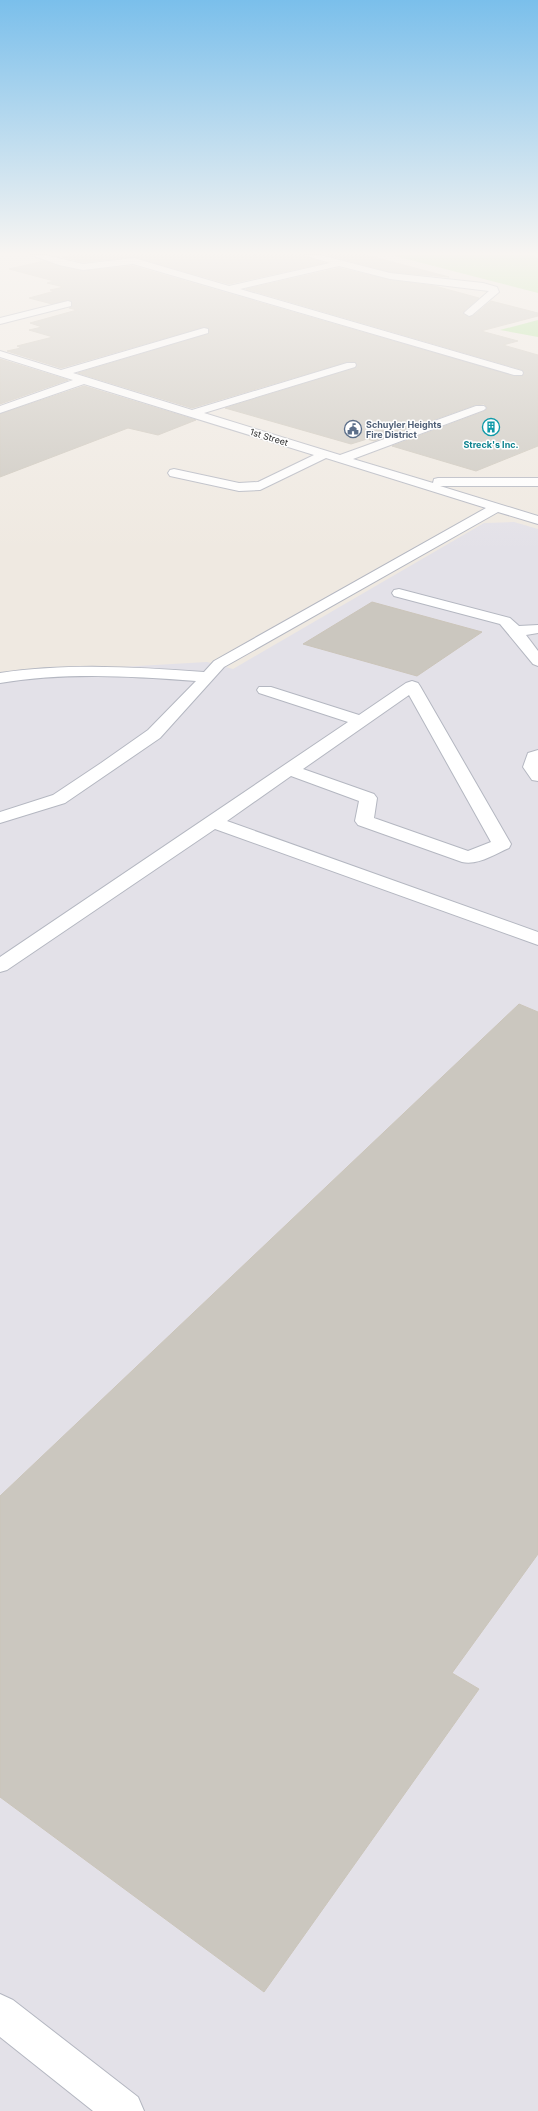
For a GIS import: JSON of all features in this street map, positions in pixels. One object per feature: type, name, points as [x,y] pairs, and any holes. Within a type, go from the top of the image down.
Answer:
[{"type":"street","name":"1st Street","points":[[0,354],[538,520]]},
{"type":"street","points":[[61,373],[127,354]]},
{"type":"street","points":[[454,354],[518,372]]},
{"type":"street","points":[[193,413],[351,365]]},
{"type":"street","points":[[0,410],[84,380]]},
{"type":"street","points":[[341,459],[480,408]]},
{"type":"street","points":[[174,473],[239,487],[260,486],[325,454]]},
{"type":"street","points":[[417,482],[538,482]]},
{"type":"street","points":[[0,818],[60,799],[154,734],[194,693],[206,677],[219,664],[497,507]]},
{"type":"street","points":[[399,592],[505,620],[538,661]]},
{"type":"street","points":[[515,631],[538,629]]},
{"type":"street","points":[[0,678],[77,671],[206,677]]},
{"type":"street","points":[[0,966],[412,686],[502,844],[469,858],[364,821],[368,798],[290,770]]},
{"type":"street","points":[[265,690],[362,721]]},
{"type":"street","points":[[538,755],[534,757],[532,767],[538,776]]},
{"type":"street","points":[[213,822],[538,939]]},
{"type":"street","points":[[0,2013],[124,2111]]},
{"type":"shaded area","points":[[514,522],[538,529],[538,2111],[0,2111],[0,674],[207,662],[233,669],[484,523]]},
{"type":"building","points":[[15,354],[112,354],[61,368]]},
{"type":"building","points":[[143,354],[436,354],[514,376],[523,376],[523,370],[467,354],[533,354],[538,355],[538,446],[476,471],[392,446],[485,411],[488,408],[484,404],[475,405],[374,441],[367,439],[351,444],[225,408],[355,368],[357,364],[355,362],[347,362],[192,408],[78,373]]},
{"type":"building","points":[[0,359],[68,380],[0,404]]},
{"type":"building","points":[[84,386],[196,420],[158,435],[128,428],[0,477],[0,414]]},
{"type":"building","points":[[372,602],[482,632],[417,676],[303,644]]},
{"type":"building","points":[[519,1004],[538,1012],[538,1554],[452,1673],[479,1689],[264,1992],[0,1797],[0,1496]]},
{"type":"place","name":"Streck's Inc.","points":[[491,427]]},
{"type":"place","name":"Schuyler Heights Fire District","points":[[353,429]]}]
